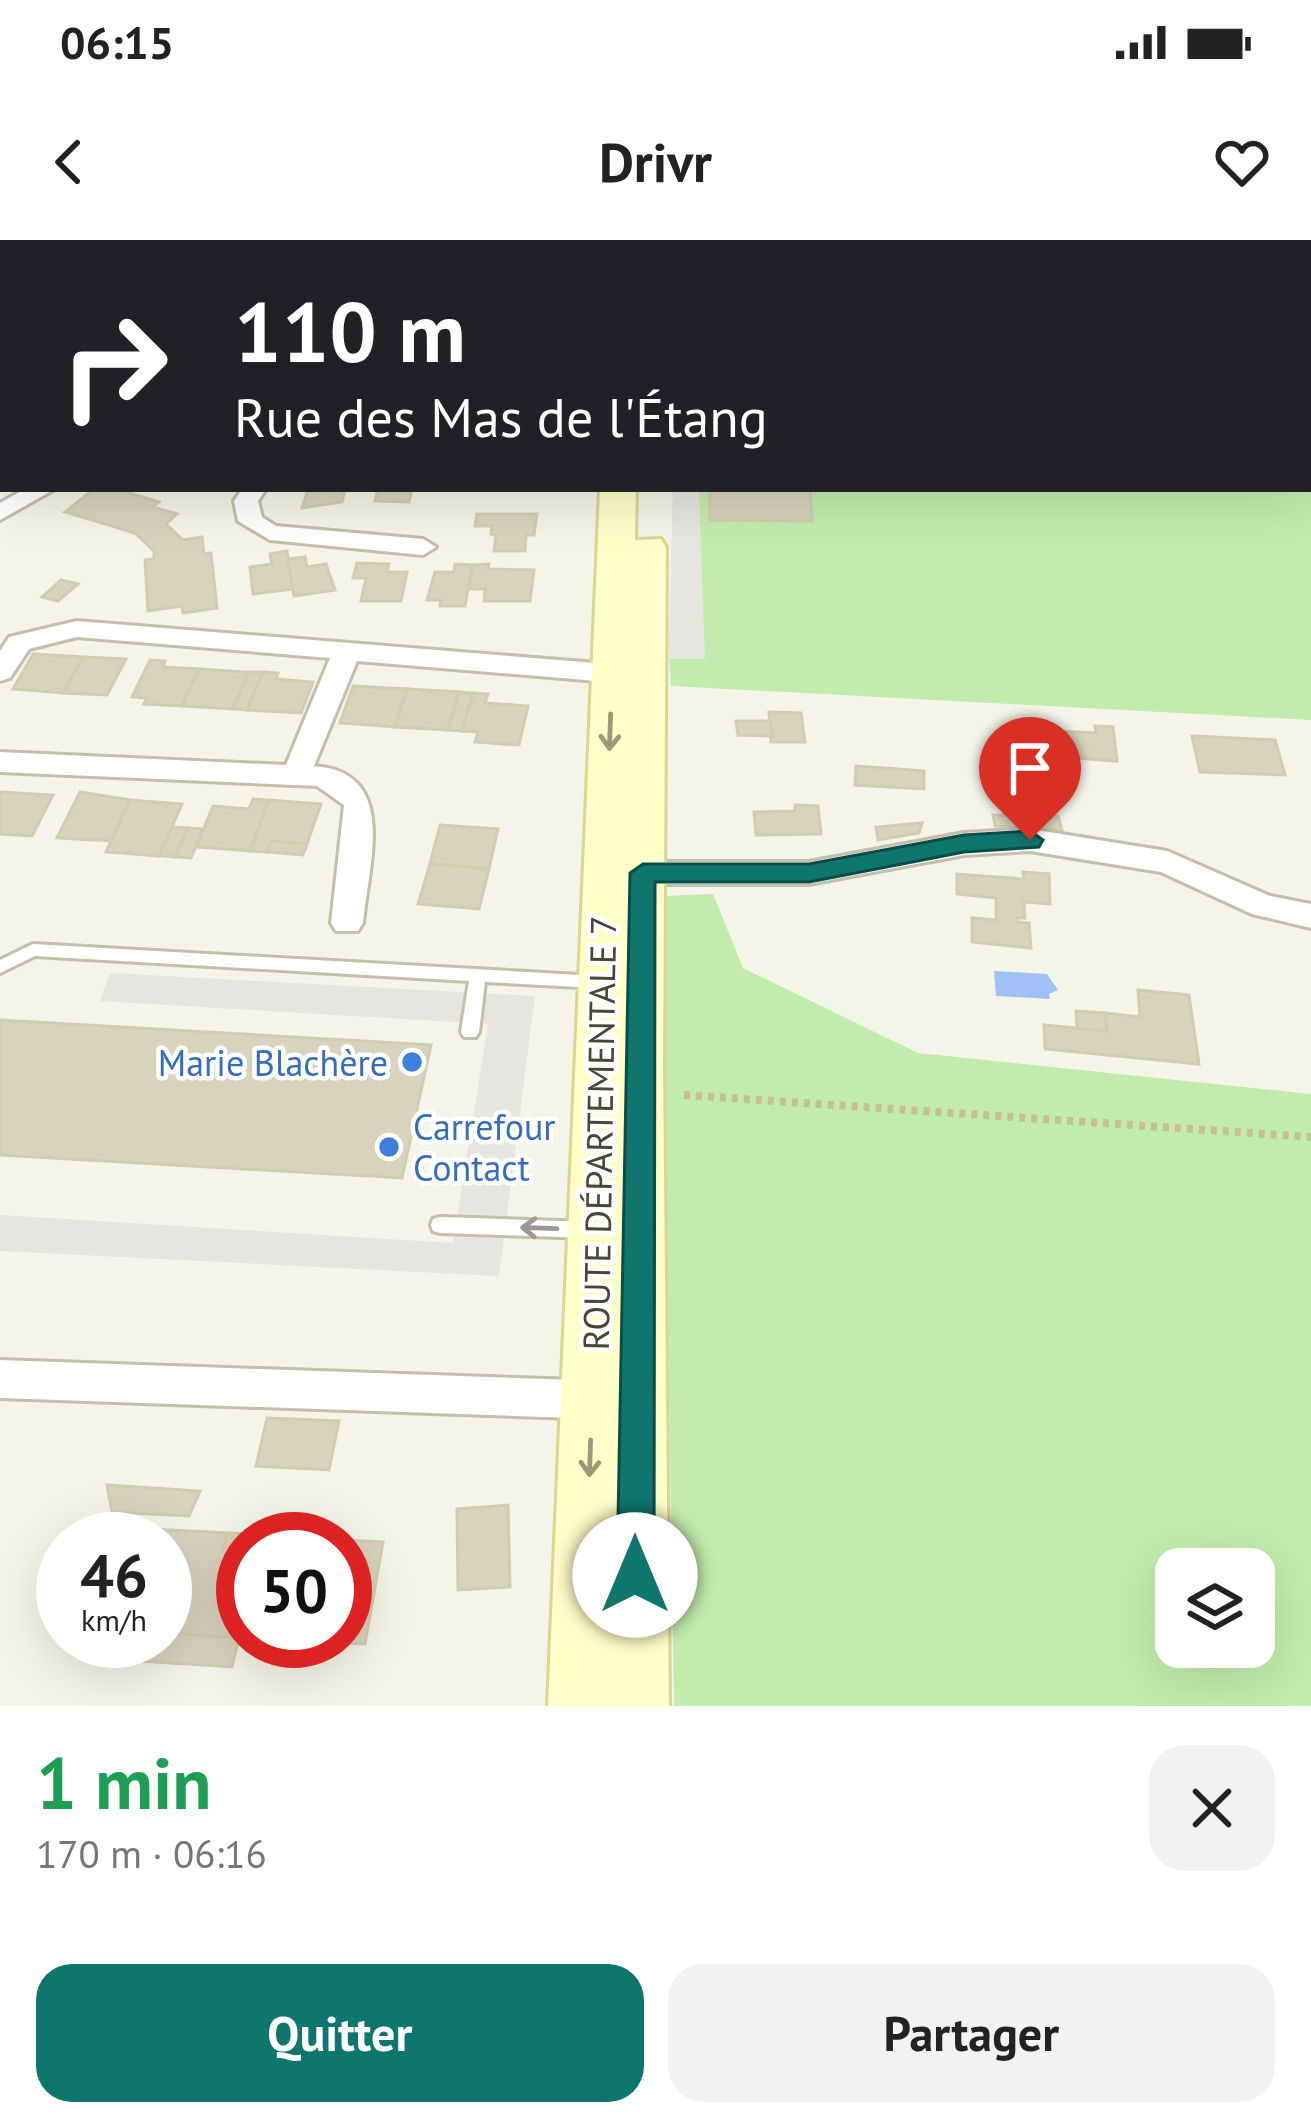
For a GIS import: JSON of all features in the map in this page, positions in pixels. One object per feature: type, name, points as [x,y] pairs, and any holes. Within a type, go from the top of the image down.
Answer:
[{"type":"main road","name":"ROUTE DÉPARTEMENTALE 7","points":[[618,492],[629,674]]},
{"type":"main road","name":"ROUTE DÉPARTEMENTALE 7","points":[[634,1706],[614,1400],[629,674],[648,492]]},
{"type":"main road","name":"ROUTE DÉPARTEMENTALE 7","points":[[617,1232],[638,1090],[621,983]]},
{"type":"main road","name":"ROUTE DÉPARTEMENTALE 7","points":[[582,1706],[614,1400]]},
{"type":"street","points":[[0,513],[38,492]]},
{"type":"street","points":[[252,492],[246,501],[250,521],[270,533],[423,547]]},
{"type":"street","points":[[0,672],[19,643],[76,629],[629,674]]},
{"type":"street","points":[[296,775],[347,651]]},
{"type":"street","points":[[0,762],[323,776],[351,791],[359,805],[346,923]]},
{"type":"street","points":[[624,873],[809,873],[964,844],[1030,840],[1168,862],[1262,906],[1311,916]]},
{"type":"street","points":[[0,1379],[614,1400]]},
{"type":"lane","points":[[0,967],[33,950],[621,983]]},
{"type":"lane","points":[[470,1032],[478,974]]},
{"type":"lane","points":[[440,1225],[617,1232]]},
{"type":"path","points":[[638,1090],[1311,1137]]},
{"type":"green space","points":[[673,492],[1311,492],[1311,720],[671,686]]},
{"type":"green space","points":[[713,894],[743,968],[918,1053],[1311,1094],[1311,1706],[674,1706],[661,896]]},
{"type":"shaded area","points":[[673,492],[699,492],[705,659],[669,659]]},
{"type":"shaded area","points":[[110,973],[535,996],[499,1276],[0,1251],[0,1215],[453,1243],[488,1024],[100,1001]]},
{"type":"water","points":[[994,971],[1047,974],[1058,990],[1049,994],[1050,999],[996,996]]},
{"type":"building","points":[[90,492],[126,492],[159,502],[153,507],[177,514],[166,524],[183,540],[202,537],[204,554],[211,553],[217,608],[148,611],[145,560],[154,559],[154,551],[135,533],[65,512]]},
{"type":"building","points":[[307,492],[344,492],[342,502],[302,508]]},
{"type":"building","points":[[377,492],[411,492],[409,502],[375,501]]},
{"type":"building","points":[[710,492],[810,492],[812,521],[710,520]]},
{"type":"building","points":[[477,514],[537,514],[534,535],[526,535],[525,551],[494,551],[492,526],[475,526]]},
{"type":"building","points":[[287,551],[293,589],[253,594],[250,567],[272,564],[270,554]]},
{"type":"building","points":[[305,557],[307,567],[326,564],[335,590],[294,596],[288,559]]},
{"type":"building","points":[[357,563],[389,564],[387,572],[407,572],[401,601],[361,601],[366,578],[353,578]]},
{"type":"building","points":[[455,564],[472,565],[465,606],[440,606],[441,600],[427,600],[435,572],[454,572]]},
{"type":"building","points":[[489,564],[488,569],[534,570],[530,601],[484,601],[485,589],[469,589],[472,565]]},
{"type":"building","points":[[61,580],[78,584],[58,601],[42,597]]},
{"type":"building","points":[[33,654],[83,657],[63,693],[13,689]]},
{"type":"building","points":[[83,657],[126,659],[107,695],[63,693]]},
{"type":"building","points":[[150,660],[165,661],[163,667],[199,669],[182,706],[144,704],[147,698],[132,697]]},
{"type":"building","points":[[199,669],[249,672],[233,709],[182,706]]},
{"type":"building","points":[[249,672],[263,672],[247,710],[233,709]]},
{"type":"building","points":[[263,672],[278,673],[276,679],[313,682],[301,713],[247,710]]},
{"type":"building","points":[[353,686],[407,689],[395,727],[340,723]]},
{"type":"building","points":[[407,689],[459,692],[448,730],[395,727]]},
{"type":"building","points":[[459,692],[473,693],[462,731],[448,730]]},
{"type":"building","points":[[473,693],[488,694],[485,703],[528,706],[519,745],[475,742],[478,732],[462,731]]},
{"type":"building","points":[[769,712],[801,713],[805,742],[771,742]]},
{"type":"building","points":[[736,721],[770,721],[773,736],[738,735]]},
{"type":"building","points":[[1095,726],[1113,727],[1117,761],[1062,757],[1060,731],[1096,733]]},
{"type":"building","points":[[1041,729],[1060,731],[1062,757],[1045,756]]},
{"type":"building","points":[[1192,736],[1275,740],[1285,775],[1200,772]]},
{"type":"building","points":[[856,766],[924,771],[924,789],[855,785]]},
{"type":"building","points":[[0,792],[53,795],[32,836],[0,834]]},
{"type":"building","points":[[80,792],[130,800],[112,841],[57,838]]},
{"type":"building","points":[[253,799],[269,800],[250,851],[196,847],[213,806],[249,809]]},
{"type":"building","points":[[130,800],[182,804],[159,856],[106,852]]},
{"type":"building","points":[[269,800],[321,804],[307,844],[271,841],[267,852],[250,851]]},
{"type":"building","points":[[795,805],[818,806],[821,834],[756,835],[754,812],[795,811]]},
{"type":"building","points":[[993,815],[1058,816],[1062,830],[995,826]]},
{"type":"building","points":[[922,823],[919,833],[878,840],[876,827]]},
{"type":"building","points":[[440,825],[498,829],[489,869],[430,864]]},
{"type":"building","points":[[172,827],[188,828],[175,857],[159,856]]},
{"type":"building","points":[[188,828],[203,829],[191,858],[175,857]]},
{"type":"building","points":[[271,841],[307,844],[303,855],[267,852]]},
{"type":"building","points":[[430,864],[489,869],[479,909],[418,904]]},
{"type":"building","points":[[1023,872],[1049,874],[1050,904],[1024,902],[1025,918],[1017,918],[1017,922],[1029,923],[1031,948],[972,942],[972,918],[996,920],[996,898],[957,894],[957,874],[1024,879]]},
{"type":"building","points":[[1138,990],[1189,995],[1199,1064],[1045,1049],[1044,1025],[1107,1031],[1105,1013],[1140,1017]]},
{"type":"building","points":[[1076,1011],[1105,1013],[1107,1031],[1077,1028]]},
{"type":"building","points":[[0,1020],[431,1045],[402,1178],[0,1155]]},
{"type":"building","points":[[267,1418],[339,1421],[329,1470],[256,1466]]},
{"type":"building","points":[[107,1485],[200,1491],[191,1512],[112,1512]]},
{"type":"building","points":[[508,1505],[510,1587],[458,1590],[457,1509]]},
{"type":"building","points":[[192,1531],[216,1532],[216,1636],[192,1635]]},
{"type":"building","points":[[372,1541],[383,1542],[372,1604]]},
{"type":"building","points":[[192,1635],[216,1636],[216,1666],[192,1664]]},
{"type":"place","name":"Marie Blachère","points":[[412,1062]]},
{"type":"place","name":"Carrefour Contact","points":[[389,1147]]},
{"type":"route","points":[[635,1575],[643,873],[809,873],[964,844],[1030,840]]}]
